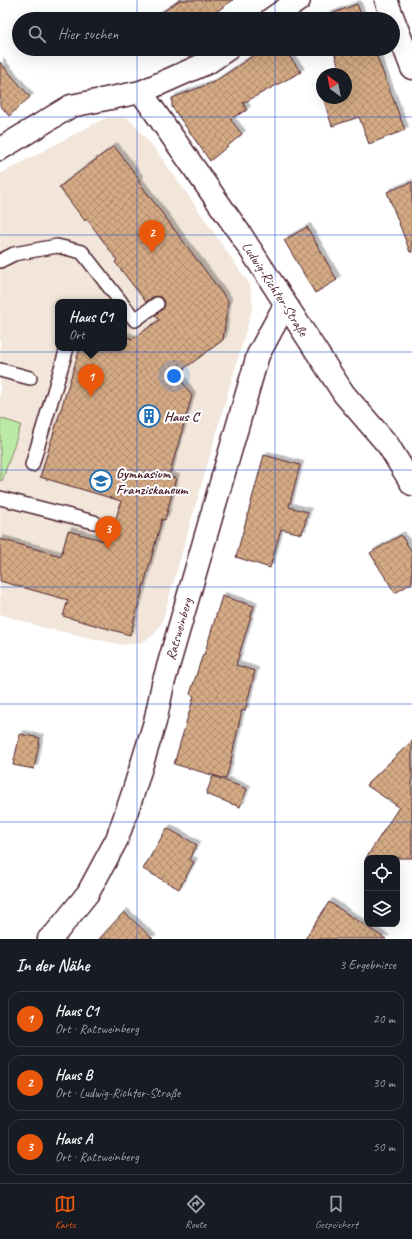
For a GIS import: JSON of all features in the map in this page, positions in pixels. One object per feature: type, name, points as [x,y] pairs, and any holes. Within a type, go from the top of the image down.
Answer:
[{"type":"street","points":[[281,12],[299,0]]},
{"type":"street","points":[[386,0],[392,12]]},
{"type":"street","points":[[400,27],[407,41],[412,68]]},
{"type":"street","points":[[0,149],[71,106],[141,92],[209,62],[218,56]]},
{"type":"street","name":"Ludwig-Richter-Straße","points":[[141,92],[241,235],[344,394],[388,445],[412,484]]},
{"type":"street","name":"Ratsweinberg","points":[[49,939],[55,934],[88,893],[117,839],[134,793],[155,722],[163,684],[258,356],[285,305]]},
{"type":"lane","points":[[0,261],[14,254],[57,246],[82,252],[119,299]]},
{"type":"lane","points":[[127,310],[135,320],[157,304]]},
{"type":"lane","points":[[32,465],[66,351]]},
{"type":"lane","points":[[0,370],[30,378]]},
{"type":"lane","points":[[0,498],[94,522]]},
{"type":"shaded area","name":"Gymnasium Franziskaneum","points":[[107,117],[128,118],[155,149],[250,285],[253,306],[162,622],[154,635],[141,643],[123,645],[41,627],[0,614],[0,174]]},
{"type":"green space","points":[[0,418],[21,425],[2,481],[0,480]]},
{"type":"building","points":[[180,0],[233,0],[216,12],[162,12]]},
{"type":"building","points":[[357,4],[360,12],[336,12]]},
{"type":"building","points":[[253,56],[289,56],[301,72],[243,103],[247,110],[230,119],[242,134],[210,161],[172,107],[172,98],[214,82]]},
{"type":"building","points":[[335,56],[377,56],[405,130],[369,144],[359,117],[332,126],[325,104],[352,104],[352,68],[339,68]]},
{"type":"building","points":[[0,62],[30,97],[9,116],[0,105]]},
{"type":"building","points":[[114,146],[140,180],[138,181],[228,301],[223,340],[177,374],[192,396],[169,476],[176,478],[165,520],[162,519],[130,635],[63,616],[68,600],[0,581],[0,539],[61,556],[68,531],[109,542],[121,501],[40,477],[79,351],[127,351],[127,337],[133,339],[159,320],[155,315],[164,307],[165,304],[164,300],[157,296],[146,302],[115,262],[117,260],[87,219],[85,221],[59,187]]},
{"type":"building","points":[[412,182],[412,252],[410,252],[387,192]]},
{"type":"building","points":[[307,227],[337,280],[315,293],[284,240]]},
{"type":"building","points":[[264,455],[300,465],[289,507],[308,512],[302,534],[281,529],[270,568],[236,557]]},
{"type":"building","points":[[401,535],[412,552],[412,583],[395,593],[370,553]]},
{"type":"building","points":[[222,596],[254,606],[236,665],[255,671],[245,711],[242,710],[226,779],[174,764],[194,696],[190,694],[203,654],[204,655]]},
{"type":"building","points":[[20,734],[40,738],[34,769],[13,765]]},
{"type":"building","points":[[412,741],[412,858],[400,858],[400,855],[368,855],[399,807],[366,785]]},
{"type":"building","points":[[213,776],[247,789],[240,807],[206,794]]},
{"type":"building","points":[[167,828],[197,845],[189,859],[194,862],[179,889],[143,869]]},
{"type":"building","points":[[329,902],[364,925],[364,927],[368,927],[386,939],[305,939]]},
{"type":"building","points":[[124,912],[153,939],[99,939]]},
{"type":"place","name":"Haus B","points":[[152,253]]},
{"type":"place","name":"Haus C1","points":[[91,397]]},
{"type":"place","name":"Haus C","points":[[149,416]]},
{"type":"place","name":"Gymnasium Franziskaneum","points":[[101,481]]},
{"type":"place","name":"Haus A","points":[[108,549]]}]
